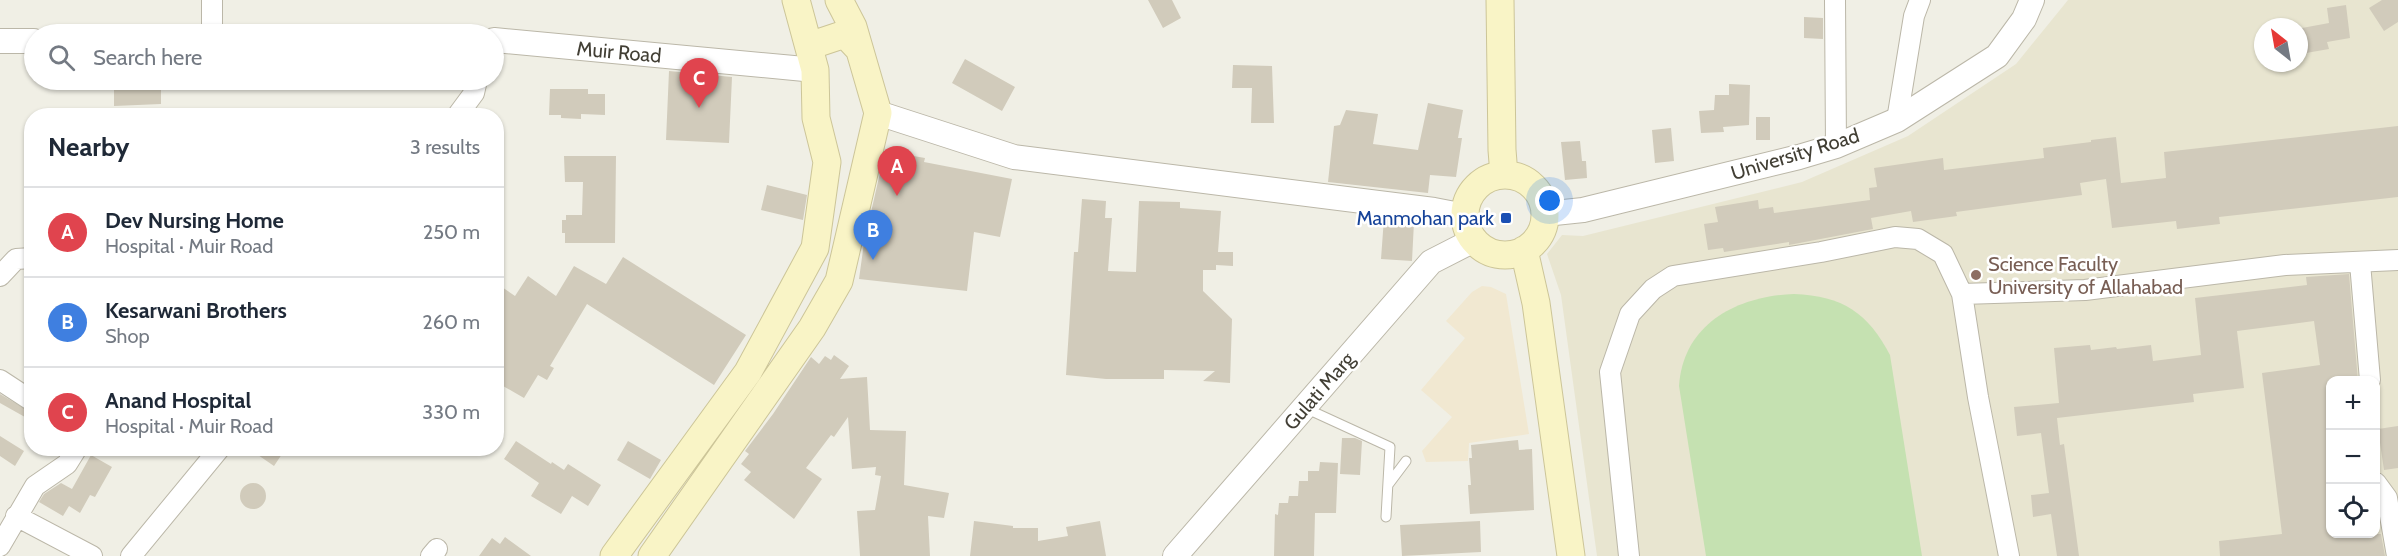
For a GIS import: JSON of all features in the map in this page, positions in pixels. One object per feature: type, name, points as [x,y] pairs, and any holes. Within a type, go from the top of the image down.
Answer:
[{"type":"main road","points":[[614,556],[748,372],[814,248],[828,162],[816,118],[812,58],[796,0]]},
{"type":"main road","points":[[652,556],[812,328],[838,281],[876,121],[853,27],[839,0]]},
{"type":"main road","points":[[1500,0],[1504,175]]},
{"type":"main road","points":[[812,58],[845,34],[859,49]]},
{"type":"main road","points":[[822,140],[839,152],[876,121]]},
{"type":"main road","points":[[1504,175],[1520,177],[1533,186],[1542,198],[1545,214],[1540,235],[1524,249],[1511,254],[1497,254],[1484,249],[1469,228],[1467,201],[1476,187],[1489,178],[1504,175]]},
{"type":"main road","points":[[1524,249],[1536,303],[1571,556]]},
{"type":"street","points":[[212,0],[212,24]]},
{"type":"street","points":[[1835,0],[1836,146]]},
{"type":"street","points":[[1896,120],[1914,16],[1920,0]]},
{"type":"street","name":"University Road","points":[[1545,214],[1583,210],[1836,146],[1896,120],[1997,56],[2024,19],[2032,0]]},
{"type":"street","points":[[0,41],[24,41]]},
{"type":"street","name":"Muir Road","points":[[504,41],[812,58]]},
{"type":"street","points":[[463,108],[475,90]]},
{"type":"street","points":[[876,121],[1014,157],[1434,210],[1469,228]]},
{"type":"street","name":"Gulati Marg","points":[[1175,556],[1431,262],[1469,228]]},
{"type":"street","points":[[1629,556],[1610,372],[1630,314],[1653,289],[1673,276],[1821,252],[1895,237],[1918,239],[1943,254],[1962,294],[1978,398],[2009,556]]},
{"type":"street","points":[[0,276],[16,259],[24,258]]},
{"type":"street","points":[[1962,294],[2085,290],[2285,264],[2398,260]]},
{"type":"street","points":[[2360,263],[2370,376]]},
{"type":"street","points":[[0,380],[24,396]]},
{"type":"street","points":[[0,546],[35,486],[67,464],[72,456]]},
{"type":"street","points":[[131,556],[213,456]]},
{"type":"street","points":[[2377,484],[2386,498],[2397,556]]},
{"type":"street","points":[[16,516],[92,556]]},
{"type":"lane","points":[[1304,407],[1389,447],[1386,517]]},
{"type":"lane","points":[[1388,485],[1406,461]]},
{"type":"shaded area","name":"Science Faculty University of Allahabad","points":[[2068,0],[2398,0],[2398,556],[1597,556],[1561,295],[1547,254],[1562,235],[1583,236],[1802,182],[1908,136],[2016,64]]},
{"type":"shaded area","points":[[1482,286],[1491,287],[1506,294],[1529,434],[1469,443],[1468,461],[1426,462],[1422,451],[1452,417],[1421,390],[1465,338],[1446,321],[1472,292]]},
{"type":"green space","points":[[1794,294],[1827,298],[1852,310],[1873,328],[1890,355],[1922,556],[1706,556],[1679,386],[1683,364],[1702,330],[1717,318],[1753,300]]},
{"type":"building","points":[[1148,0],[1172,0],[1181,18],[1163,28]]},
{"type":"building","points":[[2382,0],[2398,0],[2398,22],[2384,31],[2369,8]]},
{"type":"building","points":[[2346,5],[2350,38],[2327,42],[2329,49],[2308,53],[2308,27],[2329,23],[2327,8]]},
{"type":"building","points":[[1804,17],[1823,18],[1823,39],[1804,38]]},
{"type":"building","points":[[965,59],[1015,87],[1002,111],[952,83]]},
{"type":"building","points":[[1233,65],[1272,66],[1274,123],[1251,123],[1252,88],[1232,88]]},
{"type":"building","points":[[669,71],[732,77],[729,143],[666,140]]},
{"type":"building","points":[[1729,84],[1750,85],[1749,125],[1723,127],[1724,132],[1701,133],[1699,111],[1714,110],[1715,95],[1729,95]]},
{"type":"building","points":[[550,89],[588,89],[588,94],[605,94],[605,115],[581,114],[581,119],[549,115]]},
{"type":"building","points":[[114,90],[161,90],[161,104],[114,106]]},
{"type":"building","points":[[1428,103],[1463,110],[1458,138],[1462,138],[1456,177],[1430,175],[1428,193],[1328,182],[1334,126],[1340,125],[1346,110],[1378,114],[1373,144],[1418,150]]},
{"type":"building","points":[[1756,117],[1770,117],[1770,140],[1756,140]]},
{"type":"building","points":[[2398,126],[2398,197],[2219,217],[2220,224],[2177,229],[2176,221],[2112,228],[2106,179],[2080,183],[2082,195],[1956,212],[1957,216],[1913,222],[1911,211],[1871,218],[1873,229],[1789,245],[1789,242],[1724,252],[1723,248],[1708,250],[1704,224],[1718,222],[1715,207],[1758,200],[1759,209],[1773,207],[1774,213],[1870,200],[1869,188],[1877,187],[1874,168],[1943,158],[1944,170],[2044,158],[2043,148],[2116,137],[2121,183],[2166,178],[2164,152]]},
{"type":"building","points":[[1671,128],[1674,161],[1655,163],[1652,130]]},
{"type":"building","points":[[1580,141],[1582,161],[1586,161],[1587,178],[1565,180],[1561,142]]},
{"type":"building","points":[[885,151],[925,158],[924,162],[1012,179],[1000,237],[974,232],[967,291],[859,279],[864,243]]},
{"type":"building","points":[[564,156],[616,156],[615,243],[565,243],[562,220],[566,220],[566,215],[582,215],[583,182],[565,182]]},
{"type":"building","points":[[767,185],[807,195],[803,220],[761,210]]},
{"type":"building","points":[[1082,199],[1106,201],[1105,218],[1112,218],[1108,271],[1136,272],[1139,201],[1180,202],[1180,208],[1221,211],[1218,252],[1233,252],[1233,266],[1216,265],[1216,270],[1203,270],[1203,291],[1232,319],[1230,383],[1203,381],[1215,371],[1164,370],[1164,379],[1106,379],[1066,375],[1074,252],[1078,252]]},
{"type":"building","points":[[1384,218],[1414,222],[1412,261],[1381,259]]},
{"type":"building","points":[[623,257],[746,335],[714,385],[587,304],[550,366],[554,368],[547,380],[538,375],[524,398],[504,387],[504,288],[515,296],[528,276],[556,296],[574,266],[606,284]]},
{"type":"building","points":[[2349,274],[2358,376],[2326,376],[2326,538],[2380,538],[2381,534],[2385,556],[2220,556],[2219,541],[2282,534],[2262,373],[2320,365],[2314,321],[2237,331],[2244,388],[2193,394],[2194,402],[2057,418],[2060,445],[2064,444],[2079,556],[2057,556],[2051,514],[2033,517],[2031,495],[2049,493],[2041,433],[2017,436],[2014,407],[2059,403],[2054,348],[2090,345],[2091,350],[2151,345],[2153,361],[2201,355],[2195,298],[2307,285],[2306,277]]},
{"type":"building","points":[[834,355],[849,366],[840,379],[867,377],[870,430],[906,431],[904,485],[949,493],[944,518],[928,516],[930,556],[860,556],[857,511],[875,510],[881,476],[875,475],[876,467],[852,469],[848,417],[834,437],[831,435],[806,468],[822,479],[794,519],[744,480],[751,472],[741,464],[749,454],[745,451],[811,357],[819,364],[825,356],[831,360]]},
{"type":"building","points":[[0,394],[24,408],[24,416],[0,403]]},
{"type":"building","points":[[2398,426],[2398,468],[2384,470],[2380,429]]},
{"type":"building","points":[[0,436],[24,451],[15,466],[0,456]]},
{"type":"building","points":[[1342,438],[1355,438],[1362,441],[1360,475],[1340,474]]},
{"type":"building","points":[[1518,440],[1519,450],[1532,449],[1534,510],[1470,514],[1468,485],[1471,485],[1469,458],[1472,458],[1471,445]]},
{"type":"building","points":[[516,441],[551,464],[552,462],[564,470],[568,464],[601,485],[588,506],[572,496],[561,514],[531,496],[539,483],[504,459]]},
{"type":"building","points":[[628,441],[661,460],[650,479],[617,460]]},
{"type":"building","points":[[90,456],[112,467],[95,497],[90,495],[80,513],[69,506],[63,516],[39,502],[44,494],[61,483],[72,489]]},
{"type":"building","points":[[260,456],[281,456],[274,466]]},
{"type":"building","points":[[1320,462],[1338,463],[1336,513],[1315,513],[1314,556],[1274,556],[1275,514],[1278,515],[1279,503],[1288,503],[1289,496],[1298,496],[1299,481],[1308,481],[1308,471],[1319,471]]},
{"type":"building","points":[[253,483],[263,486],[266,496],[263,506],[253,509],[243,506],[240,496],[243,486]]},
{"type":"building","points":[[974,521],[1013,526],[1013,528],[1038,528],[1038,541],[1068,536],[1066,527],[1100,521],[1106,556],[970,556]]},
{"type":"building","points":[[1480,521],[1481,552],[1402,556],[1400,525]]},
{"type":"building","points":[[505,537],[531,556],[479,556],[492,538],[500,544]]},
{"type":"place","name":"Anand Hospital","points":[[699,108]]},
{"type":"place","name":"Dev Nursing Home","points":[[897,196]]},
{"type":"place","name":"Manmohan park","points":[[1506,218]]},
{"type":"place","name":"Kesarwani Brothers","points":[[873,260]]},
{"type":"place","name":"Science Faculty University of Allahabad","points":[[1976,275]]}]
